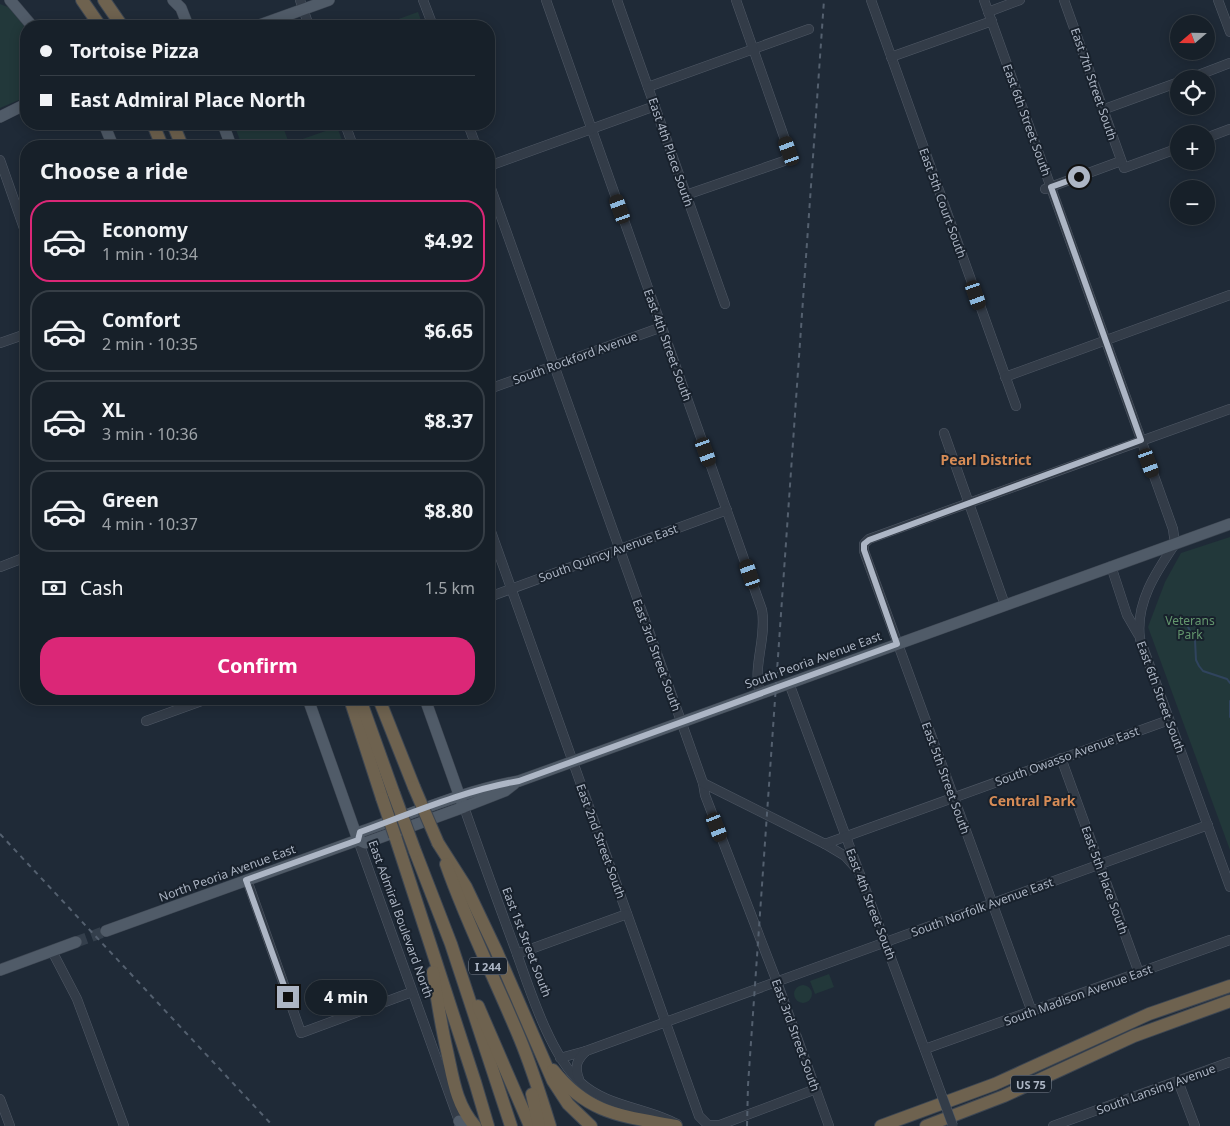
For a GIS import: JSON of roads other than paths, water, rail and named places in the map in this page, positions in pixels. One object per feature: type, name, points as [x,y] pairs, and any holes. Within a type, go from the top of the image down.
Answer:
[{"type":"highway","points":[[82,0],[96,20]]},
{"type":"highway","points":[[104,0],[118,20]]},
{"type":"highway","points":[[352,705],[388,796],[415,851],[451,944],[530,1126]]},
{"type":"highway","points":[[362,705],[388,796],[402,856],[488,1126]]},
{"type":"highway","name":"I 244","points":[[381,705],[438,843],[456,893],[520,1040],[536,1080],[550,1126]]},
{"type":"highway","points":[[438,843],[466,887],[559,1092],[574,1111],[591,1126]]},
{"type":"highway","points":[[427,932],[439,1013],[457,1094],[466,1114],[476,1126]]},
{"type":"highway","points":[[451,944],[510,1123]]},
{"type":"highway","name":"US 75","points":[[881,1126],[995,1084],[1149,1014],[1230,986]]},
{"type":"highway","name":"US 75","points":[[926,1126],[1004,1096],[1134,1036],[1230,1001]]},
{"type":"highway","points":[[520,1040],[539,1126]]},
{"type":"highway","points":[[542,1056],[566,1085],[577,1095],[601,1109],[676,1126]]},
{"type":"main road","points":[[10,0],[27,20]]},
{"type":"main road","points":[[270,20],[302,5],[329,0]]},
{"type":"main road","points":[[178,3],[185,20]]},
{"type":"main road","points":[[0,116],[20,107]]},
{"type":"main road","name":"South Peoria Avenue East","points":[[358,840],[365,843],[462,802],[505,791],[519,781],[572,761],[1230,524]]},
{"type":"main road","name":"East Admiral Boulevard North","points":[[310,705],[358,840]]},
{"type":"main road","name":"East 1st Street South","points":[[427,705],[462,802]]},
{"type":"main road","name":"North Peoria Avenue East","points":[[106,931],[358,840]]},
{"type":"main road","points":[[0,970],[76,942]]},
{"type":"street","points":[[423,0],[431,20]]},
{"type":"street","name":"East 4th Street South","points":[[546,0],[762,610],[764,622],[757,682],[760,693]]},
{"type":"street","name":"East 4th Place South","points":[[617,0],[725,304]]},
{"type":"street","points":[[686,196],[784,161],[788,156],[789,151],[736,0]]},
{"type":"street","name":"East 5th Court South","points":[[870,0],[1016,406]]},
{"type":"street","name":"East 6th Street South","points":[[984,0],[1048,188],[1106,340],[1172,526],[1175,544],[1145,596],[1140,616],[1140,639],[1230,887]]},
{"type":"street","points":[[891,57],[990,16],[1020,0]]},
{"type":"street","points":[[1218,0],[1230,32]]},
{"type":"street","name":"East 7th Street South","points":[[1066,1],[1102,110],[1123,165]]},
{"type":"street","points":[[302,5],[307,20]]},
{"type":"street","points":[[648,87],[809,29]]},
{"type":"street","points":[[1212,70],[1230,63]]},
{"type":"street","points":[[1102,110],[1170,85]]},
{"type":"street","points":[[495,164],[655,106]]},
{"type":"street","points":[[1215,135],[1230,129]]},
{"type":"street","points":[[1048,188],[1170,151]]},
{"type":"street","points":[[0,160],[20,217]]},
{"type":"street","name":"East 3rd Street South","points":[[495,199],[682,722],[705,794],[828,1122]]},
{"type":"street","points":[[1005,377],[1230,295]]},
{"type":"street","name":"South Rockford Avenue","points":[[495,387],[662,327]]},
{"type":"street","points":[[0,343],[20,336]]},
{"type":"street","points":[[969,504],[1230,409]]},
{"type":"street","points":[[944,432],[1005,605]]},
{"type":"street","name":"East 5th Street South","points":[[969,504],[869,540],[864,544],[864,550],[1032,1012]]},
{"type":"street","name":"South Quincy Avenue East","points":[[495,595],[727,510]]},
{"type":"street","name":"East 2nd Street South","points":[[495,543],[699,1116],[708,1125]]},
{"type":"street","points":[[0,567],[20,559]]},
{"type":"street","points":[[1111,566],[1127,615],[1140,639]]},
{"type":"street","name":"East 4th Street South","points":[[789,683],[953,1126]]},
{"type":"street","points":[[146,722],[183,705]]},
{"type":"street","name":"South Owasso Avenue East","points":[[825,844],[1169,720]]},
{"type":"street","name":"East 5th Place South","points":[[1061,758],[1140,973]]},
{"type":"street","points":[[703,783],[825,844],[850,860],[864,882]]},
{"type":"street","name":"East 1st Street South","points":[[462,802],[517,954],[560,1058],[580,1083],[595,1094],[610,1101],[665,1117],[682,1126]]},
{"type":"street","name":"South Norfolk Avenue East","points":[[560,1058],[586,1051],[1208,825]]},
{"type":"street","name":"East Admiral Boulevard North","points":[[358,840],[460,1124]]},
{"type":"street","points":[[246,880],[301,1032],[412,992]]},
{"type":"street","points":[[517,954],[627,914]]},
{"type":"street","name":"South Madison Avenue East","points":[[925,1049],[1230,940]]},
{"type":"street","points":[[52,951],[77,999],[124,1126]]},
{"type":"street","points":[[580,1083],[575,1067],[586,1051]]},
{"type":"street","name":"South Lansing Avenue","points":[[1053,1126],[1072,1123],[1230,1062]]},
{"type":"street","points":[[1178,1081],[1194,1126]]},
{"type":"street","points":[[708,1125],[720,1125],[816,1089]]},
{"type":"street","points":[[0,1099],[10,1126]]},
{"type":"waterway","points":[[1187,625],[1195,640],[1196,660],[1199,666],[1203,671],[1227,679],[1230,683]]},
{"type":"waterway","points":[[1230,701],[1230,717]]},
{"type":"tunnel","points":[[76,942],[106,931]]},
{"type":"railway","points":[[747,1126],[748,1085],[824,0]]},
{"type":"railway","points":[[0,834],[273,1126]]},
{"type":"district","name":"Pearl District","points":[[986,459]]},
{"type":"district","name":"Central Park","points":[[1032,800]]},
{"type":"park label","name":"Veterans Park","points":[[1190,627]]}]
